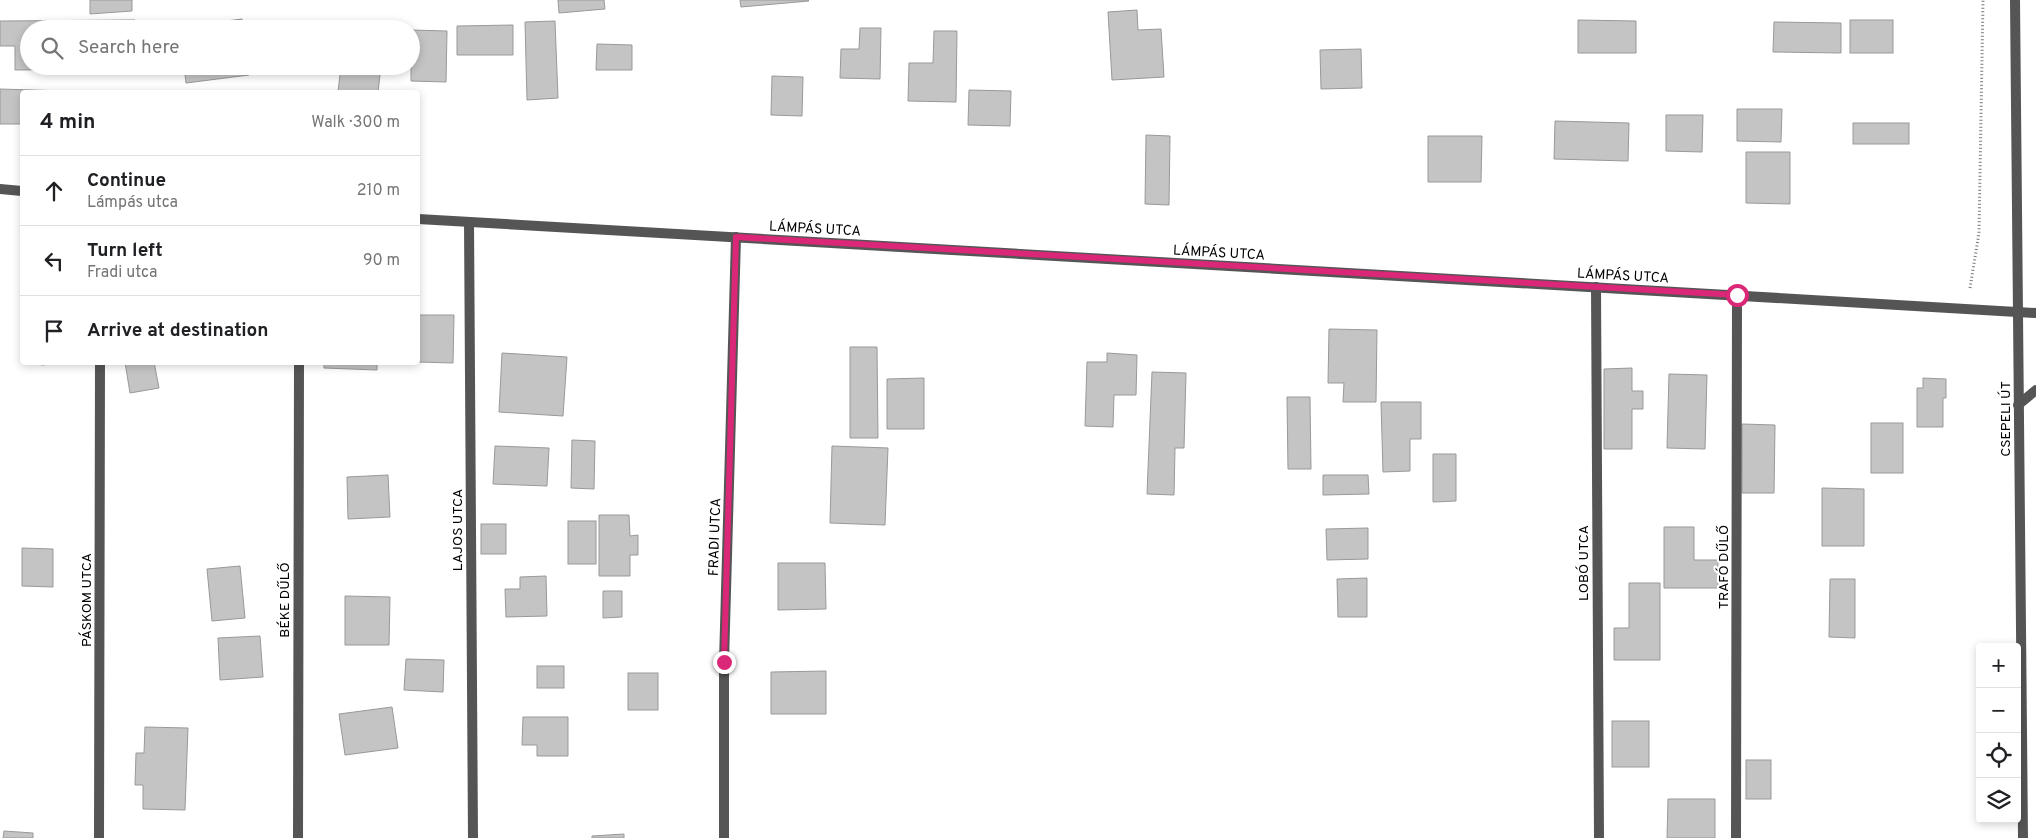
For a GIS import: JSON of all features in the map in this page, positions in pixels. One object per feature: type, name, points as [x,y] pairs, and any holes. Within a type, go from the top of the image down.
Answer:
[{"type":"street","name":"CSEPELI ÚT","points":[[2015,0],[2023,838]]},
{"type":"street","points":[[0,190],[20,191]]},
{"type":"street","name":"LÁMPÁS UTCA","points":[[420,219],[2036,313]]},
{"type":"street","name":"LAJOS UTCA","points":[[469,222],[473,838]]},
{"type":"street","name":"FRADI UTCA","points":[[724,838],[724,662],[736,237]]},
{"type":"street","name":"LOBÓ UTCA","points":[[1596,287],[1599,838]]},
{"type":"street","name":"TRAFÓ DŰLŐ","points":[[1736,838],[1737,295]]},
{"type":"street","name":"PÁSKOM UTCA","points":[[99,838],[100,365]]},
{"type":"street","name":"BÉKE DŰLŐ","points":[[298,838],[299,365]]},
{"type":"street","points":[[2018,405],[2036,390]]},
{"type":"path","points":[[1966,308],[1979,233],[1983,0]]},
{"type":"building","points":[[90,0],[132,0],[132,11],[90,14]]},
{"type":"building","points":[[558,0],[604,0],[605,9],[559,13]]},
{"type":"building","points":[[740,0],[808,0],[809,1],[741,7]]},
{"type":"building","points":[[1137,10],[1138,30],[1161,29],[1164,77],[1112,80],[1108,12]]},
{"type":"building","points":[[1578,20],[1636,21],[1636,53],[1578,53]]},
{"type":"building","points":[[1850,20],[1893,20],[1893,53],[1850,53]]},
{"type":"building","points":[[0,21],[20,21],[20,70],[15,70],[15,46],[0,46]]},
{"type":"building","points":[[555,21],[558,98],[527,100],[525,22]]},
{"type":"building","points":[[1774,22],[1841,23],[1841,53],[1773,52]]},
{"type":"building","points":[[513,25],[513,55],[457,55],[457,26]]},
{"type":"building","points":[[860,28],[881,28],[880,79],[840,78],[841,49],[859,49]]},
{"type":"building","points":[[420,30],[447,31],[446,82],[411,81],[411,75],[420,75]]},
{"type":"building","points":[[934,31],[957,31],[956,102],[908,101],[909,63],[933,63]]},
{"type":"building","points":[[597,44],[632,45],[632,70],[596,70]]},
{"type":"building","points":[[1361,49],[1362,88],[1321,89],[1320,50]]},
{"type":"building","points":[[185,75],[249,75],[186,83]]},
{"type":"building","points":[[340,75],[380,75],[378,90],[338,90]]},
{"type":"building","points":[[772,76],[803,77],[802,116],[771,115]]},
{"type":"building","points":[[0,89],[32,90],[20,90],[20,124],[0,124]]},
{"type":"building","points":[[969,90],[1011,91],[1010,126],[968,125]]},
{"type":"building","points":[[1737,109],[1782,109],[1781,142],[1737,141]]},
{"type":"building","points":[[1666,115],[1703,115],[1702,152],[1666,151]]},
{"type":"building","points":[[1555,121],[1629,123],[1628,161],[1554,159]]},
{"type":"building","points":[[1853,123],[1909,123],[1909,144],[1853,144]]},
{"type":"building","points":[[1146,135],[1170,136],[1169,205],[1145,204]]},
{"type":"building","points":[[1428,136],[1482,136],[1481,182],[1428,182]]},
{"type":"building","points":[[1746,152],[1790,152],[1790,204],[1746,203]]},
{"type":"building","points":[[420,315],[454,315],[453,363],[420,362]]},
{"type":"building","points":[[1329,329],[1377,330],[1376,402],[1343,402],[1344,383],[1328,383]]},
{"type":"building","points":[[850,347],[877,347],[878,438],[850,438]]},
{"type":"building","points":[[502,353],[567,357],[563,416],[499,412]]},
{"type":"building","points":[[1107,353],[1137,355],[1136,395],[1114,395],[1113,427],[1085,426],[1087,362],[1107,362]]},
{"type":"building","points":[[125,365],[155,365],[159,388],[130,393]]},
{"type":"building","points":[[324,365],[377,365],[377,370],[324,368]]},
{"type":"building","points":[[1632,368],[1632,391],[1643,391],[1643,409],[1632,409],[1632,449],[1604,449],[1604,369]]},
{"type":"building","points":[[1152,372],[1186,373],[1184,448],[1175,448],[1174,495],[1147,494]]},
{"type":"building","points":[[1669,374],[1707,375],[1705,449],[1667,448]]},
{"type":"building","points":[[924,378],[924,429],[887,429],[887,379]]},
{"type":"building","points":[[1923,378],[1946,379],[1946,398],[1943,398],[1943,427],[1917,427],[1917,388],[1923,388]]},
{"type":"building","points":[[1287,397],[1310,397],[1311,469],[1288,469]]},
{"type":"building","points":[[1381,402],[1421,402],[1421,439],[1410,439],[1410,471],[1383,472]]},
{"type":"building","points":[[1871,423],[1903,423],[1903,473],[1871,473]]},
{"type":"building","points":[[1742,424],[1775,425],[1774,493],[1742,493]]},
{"type":"building","points":[[572,440],[595,441],[594,489],[571,488]]},
{"type":"building","points":[[495,446],[549,448],[547,486],[493,484]]},
{"type":"building","points":[[832,446],[888,448],[885,525],[830,523]]},
{"type":"building","points":[[1433,454],[1456,454],[1456,501],[1433,502]]},
{"type":"building","points":[[388,475],[390,517],[348,519],[347,477]]},
{"type":"building","points":[[1323,475],[1368,475],[1369,494],[1323,495]]},
{"type":"building","points":[[1822,488],[1864,489],[1864,546],[1822,546]]},
{"type":"building","points":[[599,515],[629,515],[630,536],[638,535],[638,555],[630,555],[630,576],[599,576]]},
{"type":"building","points":[[568,521],[596,521],[596,564],[568,564]]},
{"type":"building","points":[[481,524],[506,524],[506,554],[481,554]]},
{"type":"building","points":[[1664,527],[1694,527],[1694,560],[1718,560],[1718,588],[1664,588]]},
{"type":"building","points":[[1368,528],[1368,559],[1327,560],[1326,529]]},
{"type":"building","points":[[22,548],[53,549],[53,587],[22,586]]},
{"type":"building","points":[[778,563],[825,563],[826,609],[778,610]]},
{"type":"building","points":[[240,566],[245,618],[212,621],[207,569]]},
{"type":"building","points":[[546,576],[547,616],[506,617],[505,589],[520,589],[520,577]]},
{"type":"building","points":[[1367,578],[1367,617],[1338,617],[1337,579]]},
{"type":"building","points":[[1830,579],[1855,579],[1855,638],[1829,637]]},
{"type":"building","points":[[1629,583],[1660,583],[1660,660],[1614,660],[1614,628],[1629,628]]},
{"type":"building","points":[[603,591],[622,591],[622,617],[603,618]]},
{"type":"building","points":[[345,596],[390,597],[389,645],[345,645]]},
{"type":"building","points":[[260,636],[263,677],[220,680],[218,638]]},
{"type":"building","points":[[406,659],[444,660],[443,692],[404,690]]},
{"type":"building","points":[[537,666],[564,666],[564,688],[537,688]]},
{"type":"building","points":[[826,671],[826,714],[771,714],[771,672]]},
{"type":"building","points":[[628,673],[658,673],[658,710],[628,710]]},
{"type":"building","points":[[392,707],[398,748],[345,755],[339,714]]},
{"type":"building","points":[[523,717],[568,717],[568,756],[537,756],[537,745],[522,745]]},
{"type":"building","points":[[1612,721],[1649,721],[1649,767],[1612,767]]},
{"type":"building","points":[[145,727],[188,728],[185,810],[143,809],[143,785],[135,785],[136,753],[144,753]]},
{"type":"building","points":[[1746,760],[1771,760],[1771,799],[1746,799]]},
{"type":"building","points":[[1668,799],[1715,799],[1715,838],[1667,838]]},
{"type":"building","points":[[4,831],[33,833],[33,838],[3,838]]},
{"type":"building","points":[[624,834],[624,838],[592,838],[592,836]]},
{"type":"route","points":[[724,662],[736,237],[1737,295]]}]
